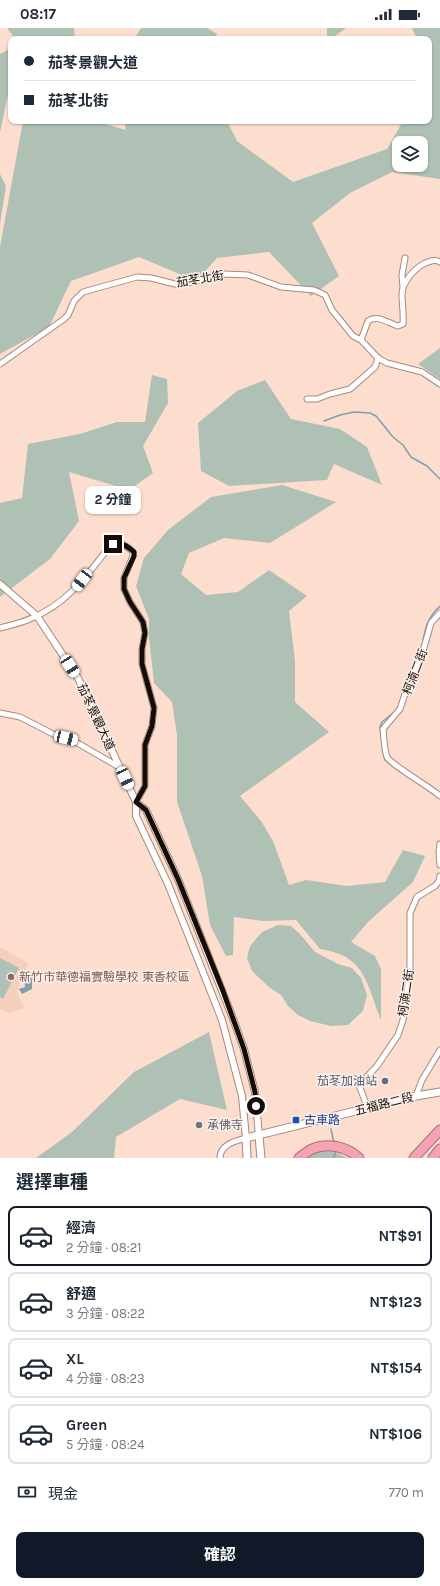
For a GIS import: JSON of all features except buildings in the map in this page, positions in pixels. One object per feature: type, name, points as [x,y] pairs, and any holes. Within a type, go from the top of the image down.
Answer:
[{"type":"highway","points":[[414,1158],[440,1130]]},
{"type":"highway","points":[[299,1158],[313,1148],[335,1146],[352,1152],[359,1158]]},
{"type":"highway","points":[[433,1158],[440,1149]]},
{"type":"main road","name":"五福路二段","points":[[246,1138],[416,1096],[440,1092]]},
{"type":"main road","name":"茄苳景觀大道","points":[[259,1136],[261,1158]]},
{"type":"main road","name":"茄苳景觀大道","points":[[246,1138],[247,1158]]},
{"type":"street","points":[[361,340],[370,319],[376,318],[398,326],[403,324],[402,274],[405,258]]},
{"type":"street","points":[[403,288],[412,273],[420,266],[434,260],[440,262]]},
{"type":"street","name":"茄苳北街","points":[[0,364],[64,319],[68,315],[74,301],[83,292],[137,277],[151,278],[175,284],[194,282],[225,274],[248,276],[281,287],[314,290],[324,295],[338,318],[353,336],[361,340],[378,358],[387,363],[422,372],[440,384]]},
{"type":"street","points":[[307,399],[317,399],[350,389],[375,367],[378,358]]},
{"type":"street","points":[[0,628],[37,616],[55,606],[76,588],[110,546],[120,543],[127,546],[134,552],[134,556],[124,578],[124,589],[130,602],[143,622],[145,633],[142,649],[142,664],[154,708],[152,726],[145,745],[145,786],[136,802]]},
{"type":"street","name":"茄苳景觀大道","points":[[0,584],[37,616],[78,678],[136,802],[146,810],[178,879],[244,1049],[255,1092],[259,1136]]},
{"type":"street","name":"柯湳二街","points":[[440,613],[431,623],[424,651],[400,709],[383,729],[386,752],[389,760],[418,779],[440,796]]},
{"type":"street","points":[[0,713],[20,717],[57,736],[74,741],[119,767]]},
{"type":"street","name":"茄苳景觀大道","points":[[136,802],[136,816],[168,884],[222,1020],[242,1096],[246,1138]]},
{"type":"street","points":[[440,844],[440,865]]},
{"type":"street","name":"柯湳二街","points":[[368,1108],[359,1085],[389,1050],[398,1035],[403,1020],[410,971],[410,913],[417,897],[435,886],[440,876]]},
{"type":"street","points":[[416,1096],[422,1080],[440,1050]]},
{"type":"street","points":[[220,1158],[220,1154],[226,1145],[246,1138]]},
{"type":"shaded area","name":"新竹市華德福實驗學校 東香校區","points":[[0,947],[28,963],[17,992],[24,1008],[9,1013],[0,1009]]},
{"type":"green space","points":[[7,28],[74,28],[75,36],[13,36]]},
{"type":"green space","points":[[141,28],[207,28],[217,34],[216,36],[136,36]]},
{"type":"green space","points":[[327,28],[346,28],[335,36],[327,36]]},
{"type":"green space","points":[[412,28],[440,28],[440,179],[392,172],[428,172],[428,136],[394,136],[401,124],[432,124],[432,36],[416,36]]},
{"type":"green space","points":[[8,50],[8,95],[0,132],[0,54]]},
{"type":"green space","points":[[22,124],[105,124],[126,130],[125,124],[228,124],[237,141],[293,182],[387,149],[392,140],[392,172],[350,193],[312,223],[339,276],[311,296],[269,252],[217,258],[196,281],[139,257],[71,281],[49,327],[0,354],[0,247]]},
{"type":"green space","points":[[0,174],[6,186],[0,224]]},
{"type":"green space","points":[[440,348],[440,379],[418,364]]},
{"type":"green space","points":[[152,375],[167,379],[168,403],[143,446],[153,473],[129,490],[69,472],[79,521],[50,559],[0,597],[0,503],[22,498],[28,444],[80,434],[117,422],[145,422]]},
{"type":"green space","points":[[265,380],[291,419],[340,429],[367,447],[382,485],[334,464],[327,480],[229,486],[201,471],[198,423],[237,391]]},
{"type":"green space","points":[[282,485],[336,502],[270,543],[224,538],[189,553],[181,574],[206,595],[238,592],[269,570],[307,596],[289,611],[295,661],[295,702],[329,732],[240,796],[261,821],[273,841],[289,885],[306,880],[347,886],[385,882],[403,850],[425,856],[413,882],[368,922],[351,942],[375,956],[381,969],[381,1020],[367,983],[356,965],[347,958],[320,949],[296,920],[263,921],[234,917],[233,955],[226,956],[210,925],[202,876],[177,802],[177,735],[172,702],[154,683],[149,638],[149,619],[136,586],[144,558],[168,530],[211,497]]},
{"type":"green space","points":[[278,925],[291,926],[315,952],[338,964],[352,968],[361,978],[367,995],[363,1011],[348,1025],[331,1026],[310,1021],[298,1015],[288,1006],[281,995],[270,988],[252,971],[247,958],[250,946],[262,932]]},
{"type":"green space","points":[[0,958],[19,968],[3,999],[0,997]]},
{"type":"green space","points":[[209,1032],[227,1110],[180,1099],[116,1137],[114,1158],[36,1158],[72,1132],[134,1072]]},
{"type":"green space","points":[[321,1150],[332,1151],[348,1158],[304,1158]]},
{"type":"water","points":[[30,972],[38,972],[39,976],[32,980],[32,989],[22,994],[19,989],[25,987],[24,978]]},
{"type":"waterway","points":[[324,421],[354,412],[370,413],[376,416],[393,437],[403,445],[411,457],[427,466],[440,479]]},
{"type":"waterway","points":[[422,646],[429,619],[440,606]]},
{"type":"waterway","points":[[383,751],[380,727],[382,722],[397,710],[410,673]]},
{"type":"waterway","points":[[384,756],[385,760],[400,771]]},
{"type":"waterway","points":[[331,1129],[334,1143]]},
{"type":"waterway","points":[[334,1158],[336,1150]]},
{"type":"place","name":"新竹市華德福實驗學校 東香校區","points":[[11,977]]},
{"type":"place","name":"茄苳加油站","points":[[385,1081]]},
{"type":"place","name":"古車路","points":[[296,1120]]},
{"type":"place","name":"承佛寺","points":[[199,1125]]},
{"type":"route","points":[[113,544],[120,543],[127,546],[134,552],[134,556],[124,578],[124,589],[130,602],[143,622],[145,633],[142,649],[142,664],[154,708],[152,726],[145,745],[145,786],[136,802],[146,810],[178,879],[223,991],[244,1049],[255,1092],[256,1106]]}]
